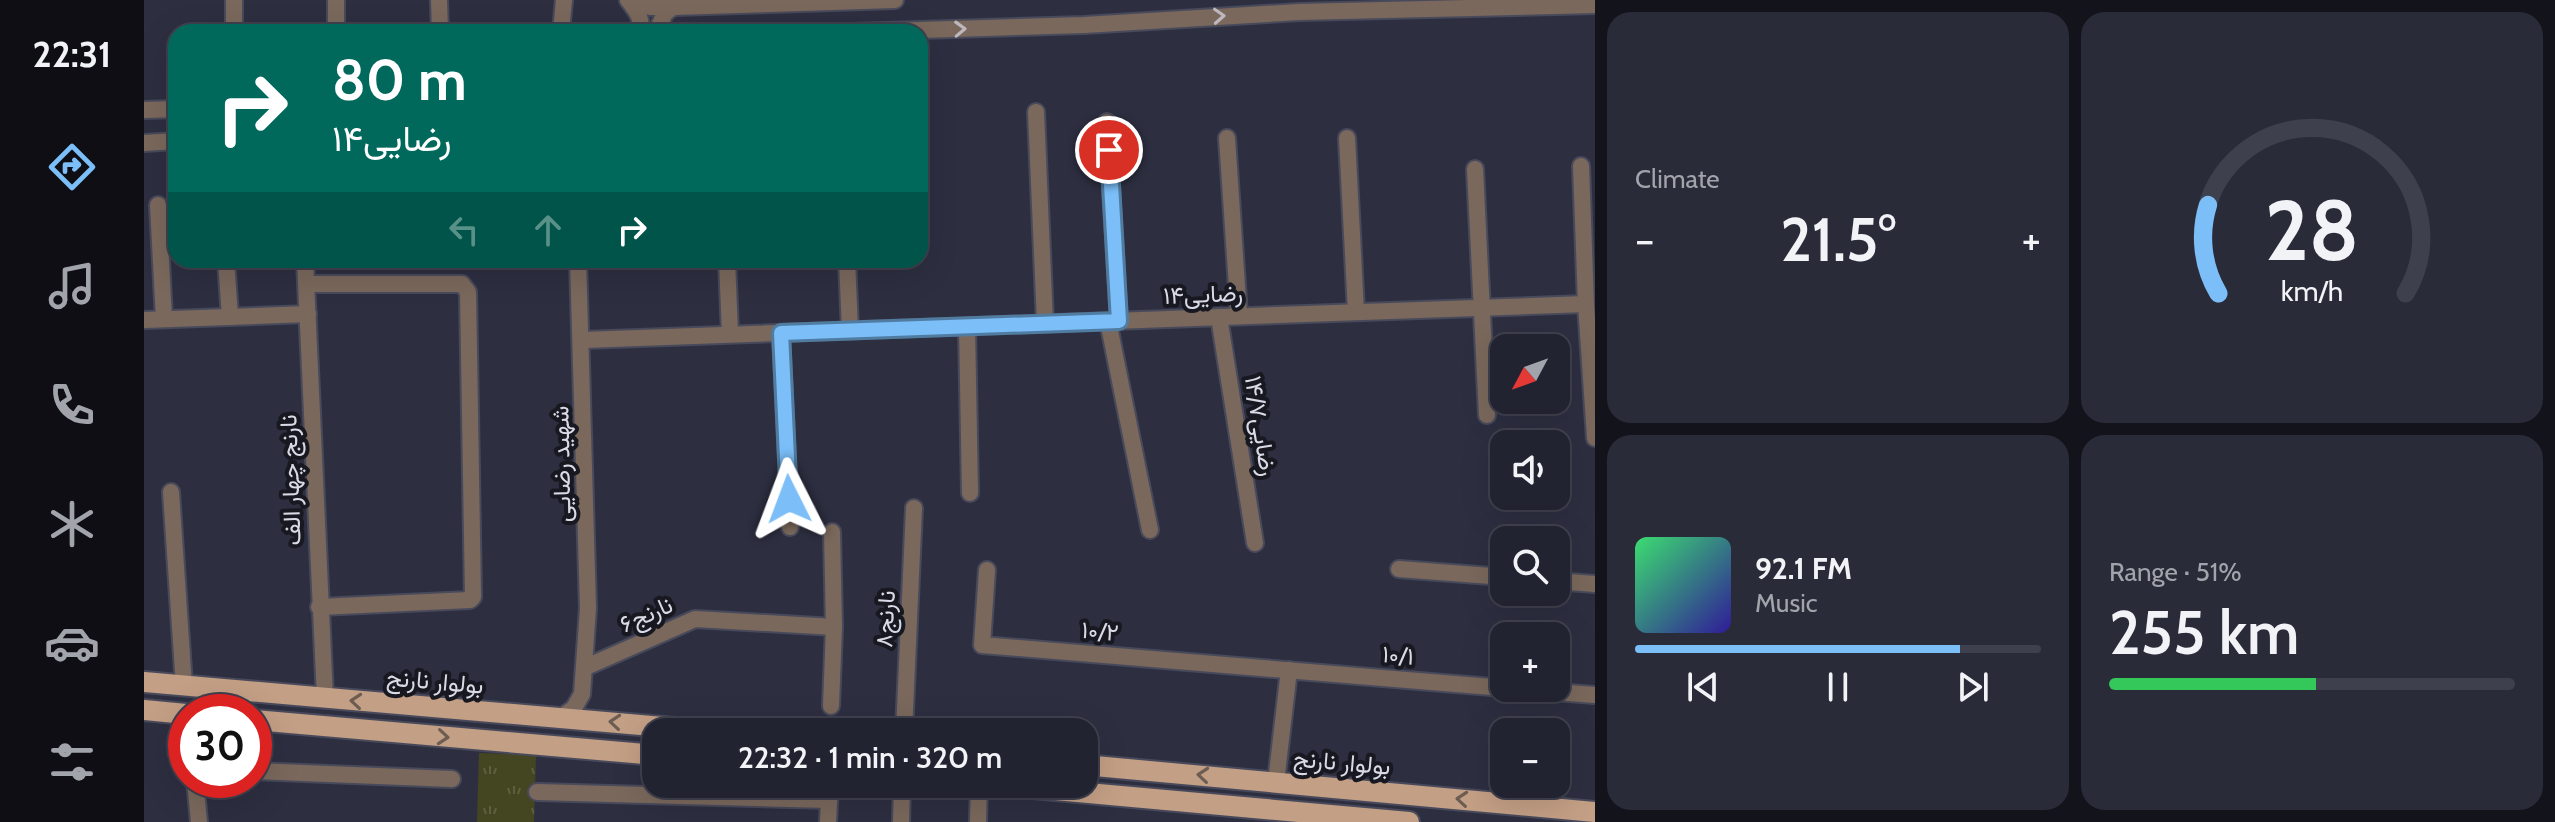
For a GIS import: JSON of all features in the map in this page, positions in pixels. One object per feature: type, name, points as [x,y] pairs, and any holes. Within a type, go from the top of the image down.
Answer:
[{"type":"main road","name":"بولوار نارنج","points":[[144,682],[642,725]]},
{"type":"main road","points":[[144,710],[168,712]]},
{"type":"main road","points":[[272,722],[642,754]]},
{"type":"main road","name":"بولوار نارنج","points":[[1098,766],[1595,812]]},
{"type":"main road","points":[[1107,794],[1110,767]]},
{"type":"main road","points":[[1098,793],[1409,822]]},
{"type":"street","points":[[234,0],[234,24]]},
{"type":"street","points":[[336,0],[336,24]]},
{"type":"street","points":[[439,0],[440,24]]},
{"type":"street","points":[[562,24],[564,0]]},
{"type":"street","points":[[628,0],[651,7],[673,7],[895,0]]},
{"type":"street","points":[[628,0],[641,24]]},
{"type":"street","points":[[928,30],[1084,25],[1299,12],[1595,5]]},
{"type":"street","points":[[660,24],[673,7]]},
{"type":"street","points":[[144,110],[168,109]]},
{"type":"street","points":[[1036,112],[1045,323]]},
{"type":"street","points":[[1107,122],[1113,321],[1150,530]]},
{"type":"street","points":[[1227,138],[1239,316]]},
{"type":"street","points":[[1347,138],[1356,312]]},
{"type":"street","points":[[144,143],[168,142]]},
{"type":"street","points":[[1581,166],[1595,438]]},
{"type":"street","points":[[1475,169],[1487,415]]},
{"type":"street","points":[[158,205],[164,319]]},
{"type":"street","points":[[227,268],[230,317]]},
{"type":"street","name":"نارنج چهار الف","points":[[306,268],[325,698]]},
{"type":"street","name":"شهید رضایی","points":[[578,268],[583,340],[588,608],[586,667]]},
{"type":"street","points":[[727,268],[730,334]]},
{"type":"street","points":[[847,268],[850,330]]},
{"type":"street","points":[[307,284],[462,284],[468,292],[473,597],[470,600],[319,607]]},
{"type":"street","name":"رضایی۱۴","points":[[583,340],[1586,304]]},
{"type":"street","points":[[144,320],[308,314]]},
{"type":"street","name":"رضایی۱۴/۷","points":[[1219,317],[1255,543]]},
{"type":"street","points":[[967,326],[970,493]]},
{"type":"street","points":[[781,333],[790,527]]},
{"type":"street","points":[[171,492],[184,686]]},
{"type":"street","name":"نارنج۸","points":[[905,718],[914,508]]},
{"type":"street","points":[[831,706],[834,627],[832,532]]},
{"type":"street","points":[[1399,569],[1490,576]]},
{"type":"street","name":"۱۰/۲","points":[[987,570],[982,645],[1289,670]]},
{"type":"street","points":[[1570,582],[1595,584]]},
{"type":"street","name":"نارنج۶","points":[[586,667],[695,619],[834,627]]},
{"type":"street","points":[[562,717],[574,708],[582,694],[586,667]]},
{"type":"street","points":[[1276,782],[1289,670]]},
{"type":"street","name":"۱۰/۱","points":[[1289,670],[1490,687]]},
{"type":"street","name":"۱۰/۱","points":[[1570,693],[1595,695]]},
{"type":"street","points":[[272,772],[452,779]]},
{"type":"street","points":[[537,792],[642,792]]},
{"type":"street","points":[[197,798],[199,822]]},
{"type":"street","points":[[828,822],[829,798]]},
{"type":"street","points":[[901,822],[902,798]]},
{"type":"street","points":[[978,822],[979,798]]},
{"type":"green space","points":[[479,753],[536,755],[534,822],[477,822]]},
{"type":"route","points":[[789,499],[781,333],[1119,321],[1109,150]]}]
